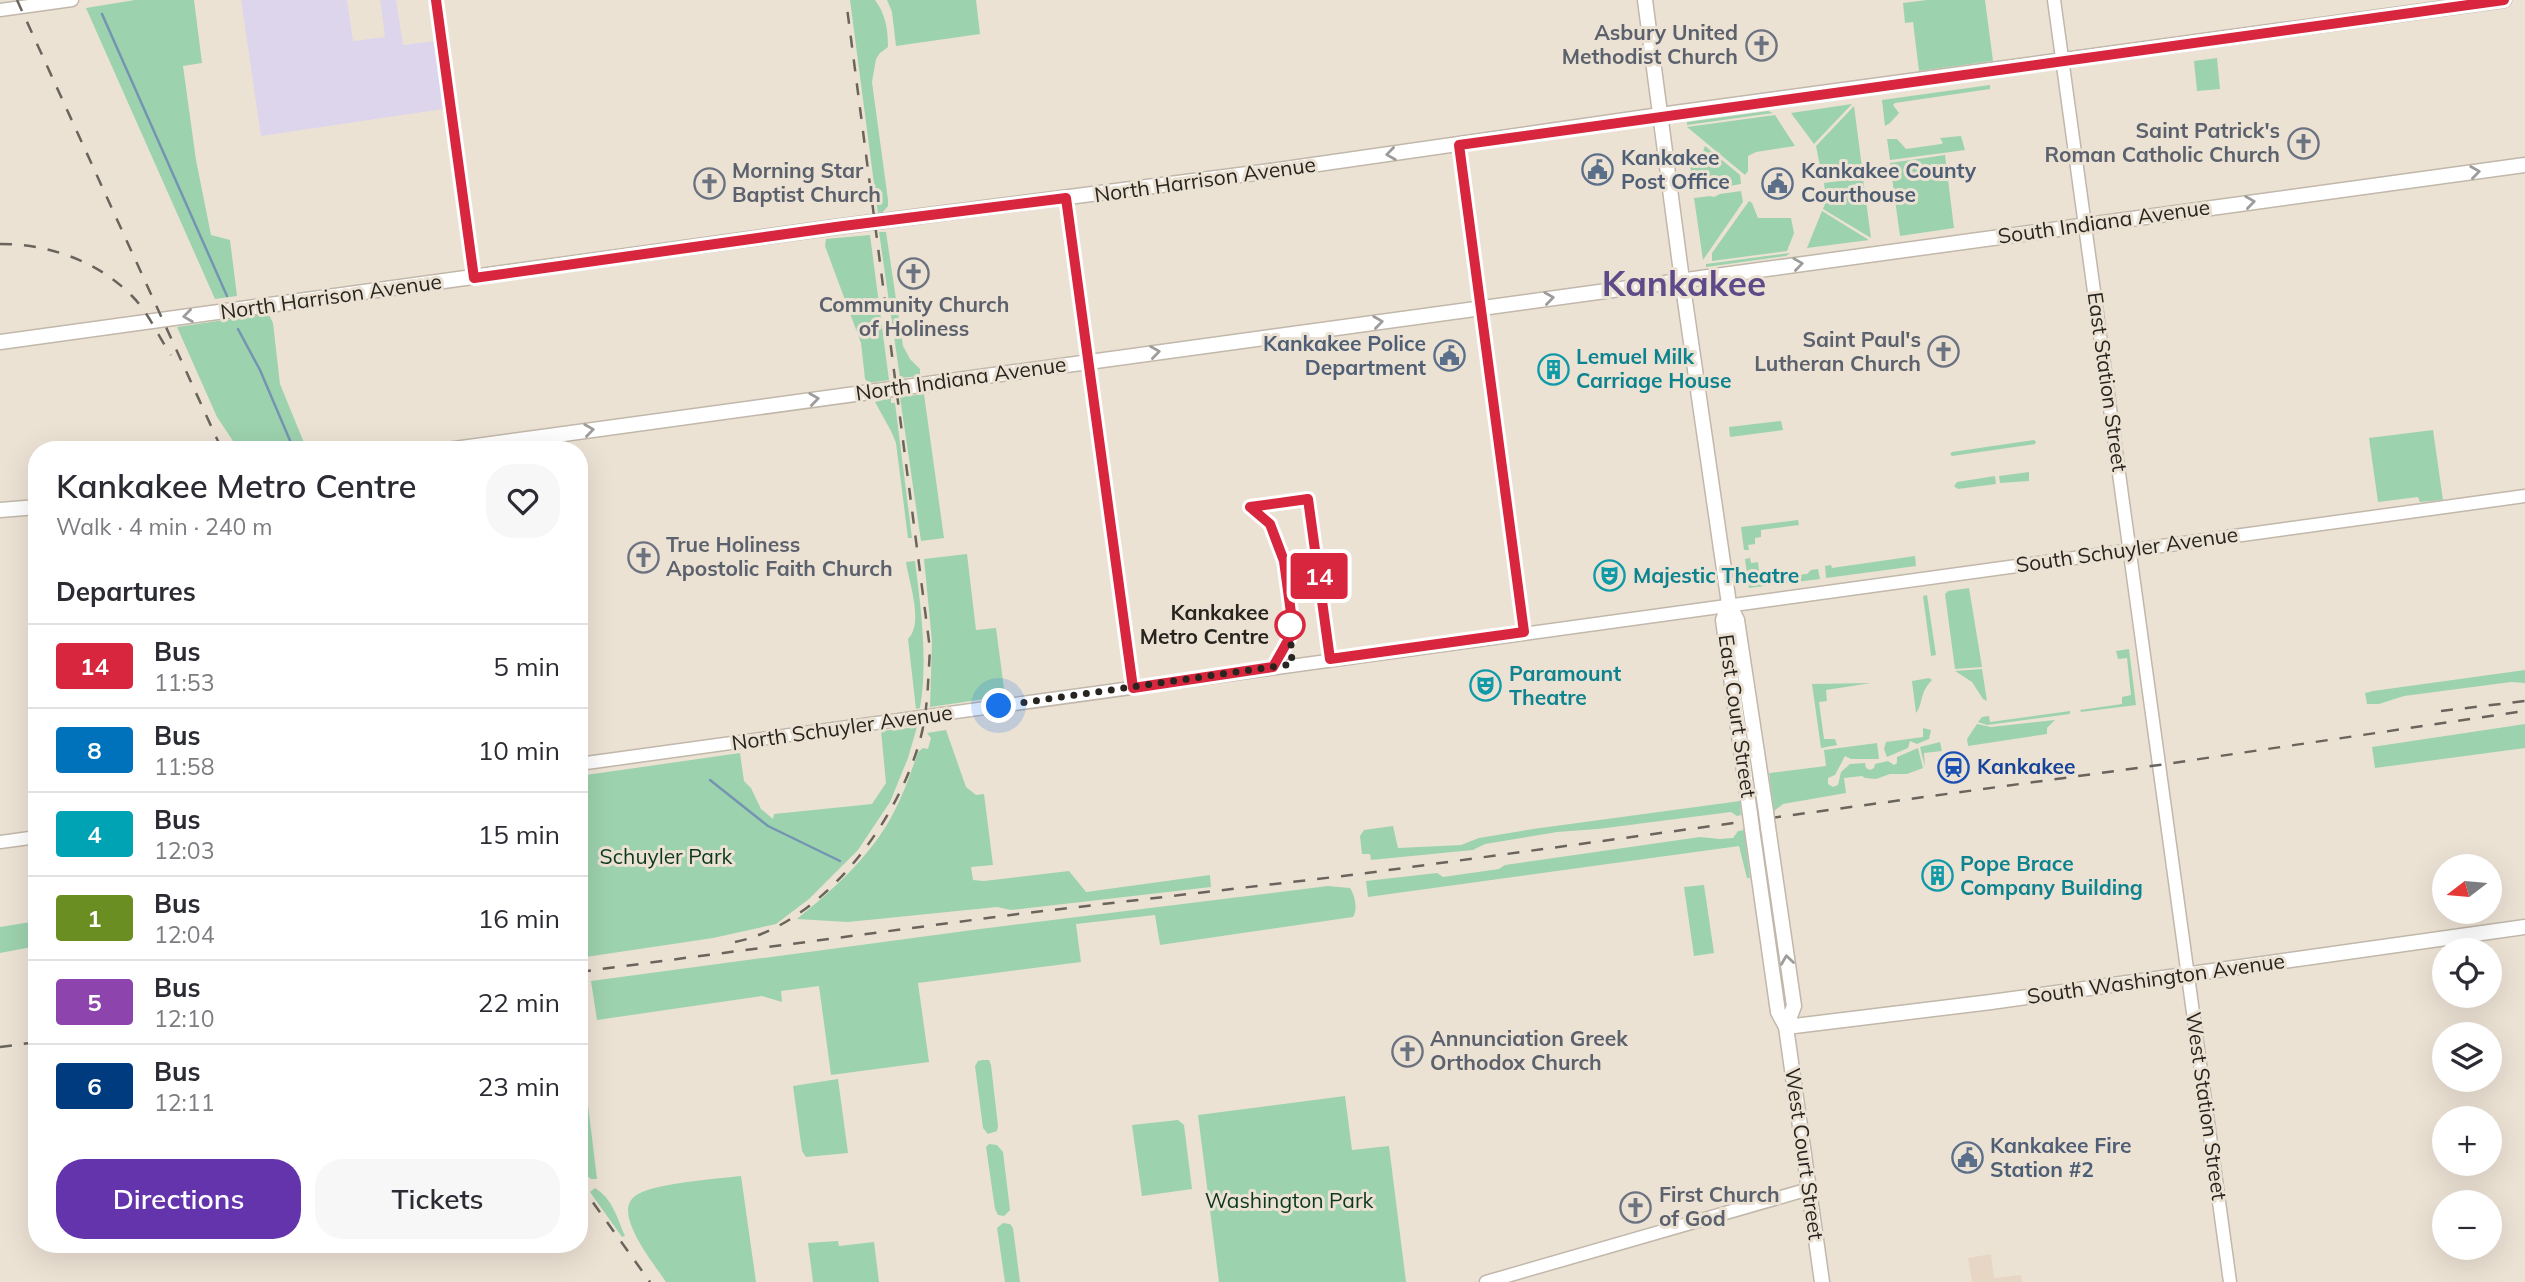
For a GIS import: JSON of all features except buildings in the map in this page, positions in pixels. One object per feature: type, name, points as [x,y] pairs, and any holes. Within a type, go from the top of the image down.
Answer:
[{"type":"main road","name":"East Court Street","points":[[1645,0],[1729,604],[1737,620],[1768,827]]},
{"type":"main road","name":"North Harrison Avenue","points":[[0,342],[843,226],[1264,173],[1661,115],[2504,0]]},
{"type":"main road","name":"South Indiana Avenue","points":[[1682,280],[2525,165]]},
{"type":"main road","name":"North Indiana Avenue","points":[[512,441],[1682,280]]},
{"type":"main road","points":[[0,510],[28,508]]},
{"type":"main road","name":"East Court Street","points":[[1729,604],[1723,620],[1751,822]]},
{"type":"main road","name":"West Court Street","points":[[1751,822],[1778,1012],[1786,1027],[1822,1282]]},
{"type":"main road","name":"West Court Street","points":[[1768,827],[1794,1006],[1786,1027]]},
{"type":"main road","name":"South Washington Avenue","points":[[1786,1027],[2525,927]]},
{"type":"street","points":[[0,10],[72,0]]},
{"type":"street","name":"East Station Street","points":[[2054,0],[2159,765]]},
{"type":"street","name":"South Schuyler Avenue","points":[[1729,604],[2525,496]]},
{"type":"street","name":"North Schuyler Avenue","points":[[588,763],[1729,604]]},
{"type":"street","name":"West Station Street","points":[[2159,765],[2230,1282]]},
{"type":"street","points":[[0,842],[28,838]]},
{"type":"street","points":[[1486,1282],[1809,1189]]},
{"type":"shaded area","points":[[241,0],[347,0],[353,41],[385,37],[380,0],[396,0],[403,45],[435,41],[443,109],[261,136]]},
{"type":"shaded area","points":[[1991,1254],[1994,1278],[2021,1275],[2022,1282],[1972,1282],[1968,1258]]},
{"type":"green space","points":[[135,0],[194,0],[202,63],[183,66],[196,160],[211,235],[230,240],[237,296],[215,299],[86,8]]},
{"type":"green space","points":[[850,0],[875,0],[882,11],[887,29],[888,47],[876,59],[872,82],[888,200],[888,206],[878,214]]},
{"type":"green space","points":[[887,0],[976,0],[980,34],[896,46],[892,12]]},
{"type":"green space","points":[[1927,0],[1985,0],[1993,61],[1919,71],[1913,22],[1905,23],[1903,3]]},
{"type":"green space","points":[[2217,58],[2220,89],[2197,91],[2194,61]]},
{"type":"green space","points":[[1990,85],[1990,89],[1895,103],[1893,105],[1899,113],[1885,126],[1882,100]]},
{"type":"green space","points":[[1852,104],[1814,144],[1791,113]]},
{"type":"green space","points":[[1854,106],[1863,175],[1823,181],[1816,146]]},
{"type":"green space","points":[[1768,111],[1773,113],[1687,125],[1687,122]]},
{"type":"green space","points":[[1775,115],[1795,146],[1756,152],[1748,156],[1748,171],[1745,175],[1687,127]]},
{"type":"green space","points":[[1961,136],[1965,150],[1890,160],[1887,139],[1897,139],[1906,149],[1941,144],[1943,143],[1940,138]]},
{"type":"green space","points":[[1705,146],[1740,175],[1741,184],[1694,192],[1689,159],[1701,157]]},
{"type":"green space","points":[[1945,155],[1954,228],[1900,236],[1890,163]]},
{"type":"green space","points":[[1863,178],[1871,238],[1823,209],[1826,201],[1824,183]]},
{"type":"green space","points":[[1741,191],[1743,202],[1703,260],[1694,198]]},
{"type":"green space","points":[[1749,201],[1758,218],[1791,218],[1794,233],[1787,251],[1712,261],[1712,253]]},
{"type":"green space","points":[[1822,211],[1869,240],[1807,248]]},
{"type":"green space","points":[[879,232],[886,232],[903,346],[920,369],[920,376],[900,378]]},
{"type":"green space","points":[[870,235],[889,380],[869,383],[865,379],[861,343],[825,246],[826,239]]},
{"type":"green space","points":[[1790,253],[1786,256],[1706,267],[1706,264]]},
{"type":"green space","points":[[269,315],[273,323],[280,384],[303,441],[233,441],[217,417],[177,327]]},
{"type":"green space","points":[[924,394],[944,538],[921,541],[900,397]]},
{"type":"green space","points":[[891,398],[891,403],[895,403],[912,538],[908,538],[896,443],[875,402]]},
{"type":"green space","points":[[1781,421],[1783,430],[1730,437],[1729,427]]},
{"type":"green space","points":[[2433,430],[2443,500],[2420,502],[2418,497],[2378,502],[2369,438]]},
{"type":"green space","points":[[2034,440],[2035,444],[1952,456],[1950,454],[1952,452]]},
{"type":"green space","points":[[2029,472],[2029,481],[2000,483],[1999,476]]},
{"type":"green space","points":[[1995,476],[1996,484],[1958,489],[1954,486],[1957,482]]},
{"type":"green space","points":[[1798,520],[1799,525],[1761,530],[1761,537],[1755,538],[1755,544],[1748,545],[1749,550],[1744,550],[1741,527]]},
{"type":"green space","points":[[967,554],[976,630],[996,628],[1005,696],[930,707],[932,641],[924,559]]},
{"type":"green space","points":[[1915,556],[1916,566],[1826,578],[1825,566],[1831,565],[1832,568]]},
{"type":"green space","points":[[1750,558],[1751,563],[1758,562],[1760,579],[1767,584],[1768,578],[1807,574],[1818,569],[1820,579],[1749,588],[1745,559]]},
{"type":"green space","points":[[915,561],[924,653],[920,708],[916,709],[908,639],[913,632],[915,613],[906,562]]},
{"type":"green space","points":[[1969,588],[1982,667],[1955,669],[1945,594],[1948,591]]},
{"type":"green space","points":[[1927,595],[1936,655],[1931,656],[1923,596]]},
{"type":"green space","points":[[2129,649],[2136,705],[2081,712],[2080,710],[2122,704],[2122,697],[2131,695],[2127,658],[2118,659],[2116,651]]},
{"type":"green space","points":[[1982,669],[1987,701],[1972,682],[1955,671]]},
{"type":"green space","points":[[2525,670],[2525,683],[2511,682],[2404,696],[2379,704],[2367,704],[2365,693],[2373,691]]},
{"type":"green space","points":[[1929,678],[1932,680],[1916,713],[1912,681]]},
{"type":"green space","points":[[1871,683],[1826,690],[1827,701],[1819,702],[1824,739],[1835,739],[1837,745],[1821,748],[1812,684]]},
{"type":"green space","points":[[2070,711],[2070,714],[1987,725],[1978,722],[1982,717],[1989,716],[1990,722]]},
{"type":"green space","points":[[2055,720],[2047,728],[2047,734],[1968,746],[1967,739],[1977,724],[1991,727]]},
{"type":"green space","points":[[2525,724],[2525,748],[2375,768],[2372,747]]},
{"type":"green space","name":"Schuyler Park","points":[[917,727],[890,802],[858,850],[809,899],[776,924],[713,938],[588,957],[588,775],[740,753],[744,781],[751,788],[761,809],[773,819],[774,814],[872,804],[886,783],[881,731]]},
{"type":"green space","points":[[1923,728],[1931,730],[1929,739],[1917,744],[1910,741],[1908,748],[1887,757],[1884,749],[1886,742],[1923,737]]},
{"type":"green space","points":[[946,730],[966,787],[976,795],[984,794],[993,865],[971,867],[973,880],[1069,871],[1086,892],[1210,875],[1211,887],[1011,910],[997,907],[848,922],[797,919],[838,883],[875,843],[898,805],[918,752],[923,748],[928,749],[931,738],[927,733]]},
{"type":"green space","points":[[1940,742],[1942,751],[1924,753],[1925,767],[1920,747]]},
{"type":"green space","points":[[1877,743],[1879,759],[1851,759],[1845,756],[1835,775],[1828,778],[1828,784],[1833,787],[1838,785],[1841,772],[1850,764],[1865,763],[1870,770],[1875,764],[1888,761],[1894,765],[1897,763],[1897,757],[1918,748],[1923,768],[1907,774],[1890,774],[1876,779],[1862,776],[1844,778],[1846,793],[1783,804],[1774,811],[1769,773],[1826,766],[1824,750]]},
{"type":"green space","points":[[1740,801],[1741,815],[1737,816],[1731,812],[1557,832],[1485,844],[1473,850],[1371,860],[1370,854],[1362,854],[1360,836],[1364,830],[1393,826],[1398,848],[1461,845],[1479,838],[1533,829]]},
{"type":"green space","points":[[1744,830],[1750,878],[1747,878],[1739,846],[1368,897],[1366,881],[1437,873],[1443,877],[1499,869],[1505,865],[1700,837],[1733,838],[1738,831]]},
{"type":"green space","points":[[1704,885],[1714,953],[1694,956],[1684,887]]},
{"type":"green space","points":[[1328,886],[1350,888],[1355,903],[1353,917],[1160,945],[1155,915],[1076,924],[1081,962],[918,983],[929,1062],[831,1075],[819,986],[781,991],[782,1002],[762,996],[597,1020],[591,981]]},
{"type":"green space","points":[[28,922],[28,948],[0,953],[0,927]]},
{"type":"green space","points":[[989,1060],[991,1065],[998,1126],[997,1131],[988,1134],[983,1128],[975,1066],[978,1061]]},
{"type":"green space","points":[[838,1079],[848,1153],[806,1157],[802,1151],[793,1086]]},
{"type":"green space","name":"Washington Park","points":[[1345,1096],[1352,1150],[1389,1146],[1406,1282],[1219,1282],[1198,1115]]},
{"type":"green space","points":[[588,1105],[597,1179],[588,1176]]},
{"type":"green space","points":[[1178,1120],[1184,1125],[1192,1189],[1142,1196],[1132,1125]]},
{"type":"green space","points":[[989,1144],[997,1145],[1003,1152],[1010,1210],[1004,1216],[998,1215],[995,1209],[986,1147]]},
{"type":"green space","points":[[741,1176],[756,1282],[666,1282],[642,1248],[632,1228],[628,1210],[631,1201],[635,1196],[655,1188]]},
{"type":"green space","points":[[595,1188],[610,1203],[625,1236],[622,1237],[590,1192]]},
{"type":"green space","points":[[1003,1223],[1010,1224],[1013,1228],[1020,1282],[1005,1282],[997,1228]]},
{"type":"green space","points":[[838,1241],[839,1246],[874,1242],[879,1282],[813,1282],[808,1243]]},
{"type":"waterway","points":[[102,14],[227,296]]},
{"type":"waterway","points":[[238,329],[260,370],[290,441]]},
{"type":"waterway","points":[[710,780],[768,826],[840,861]]},
{"type":"railway","points":[[17,0],[218,441]]},
{"type":"railway","points":[[735,942],[767,932],[797,915],[826,892],[852,865],[894,804],[909,772],[923,729],[926,707],[930,649],[846,0]]},
{"type":"railway","points":[[0,244],[54,251],[104,273],[138,303],[171,355]]},
{"type":"railway","points":[[2441,711],[2525,701]]},
{"type":"railway","points":[[588,971],[1018,914],[1360,874],[2159,765],[2525,711]]},
{"type":"railway","points":[[0,1047],[28,1043]]},
{"type":"railway","points":[[588,1196],[650,1282]]},
{"type":"bus line","name":"14","points":[[436,0],[474,278],[843,226],[1066,198],[1133,688],[1273,667],[1290,637],[1291,613],[1284,561],[1270,524],[1250,507],[1308,499],[1330,659],[1524,632],[1459,145],[2504,0]]},
{"type":"place","name":"Asbury United Methodist Church","points":[[1761,45]]},
{"type":"place","name":"Saint Patrick's Roman Catholic Church","points":[[2303,143]]},
{"type":"place","name":"Kankakee Post Office","points":[[1598,170]]},
{"type":"place","name":"Morning Star Baptist Church","points":[[709,183]]},
{"type":"place","name":"Kankakee County Courthouse","points":[[1778,183]]},
{"type":"place","name":"Community Church of Holiness","points":[[914,273]]},
{"type":"place","name":"Saint Paul's Lutheran Church","points":[[1944,352]]},
{"type":"place","name":"Kankakee Police Department","points":[[1449,356]]},
{"type":"place","name":"Lemuel Milk Carriage House","points":[[1553,369]]},
{"type":"place","name":"True Holiness Apostolic Faith Church","points":[[643,557]]},
{"type":"place","name":"Majestic Theatre","points":[[1610,576]]},
{"type":"place","name":"Kankakee Metro Centre","points":[[1290,625]]},
{"type":"place","name":"Paramount Theatre","points":[[1486,686]]},
{"type":"place","name":"Kankakee","points":[[1954,767]]},
{"type":"place","name":"Pope Brace Company Building","points":[[1937,876]]},
{"type":"place","name":"Annunciation Greek Orthodox Church","points":[[1407,1051]]},
{"type":"place","name":"Kankakee Fire Station #2","points":[[1967,1158]]},
{"type":"place","name":"First Church of God","points":[[1636,1207]]},
{"type":"district","name":"Kankakee","points":[[1684,284]]},
{"type":"route","points":[[999,706],[1292,664],[1290,625]]}]
